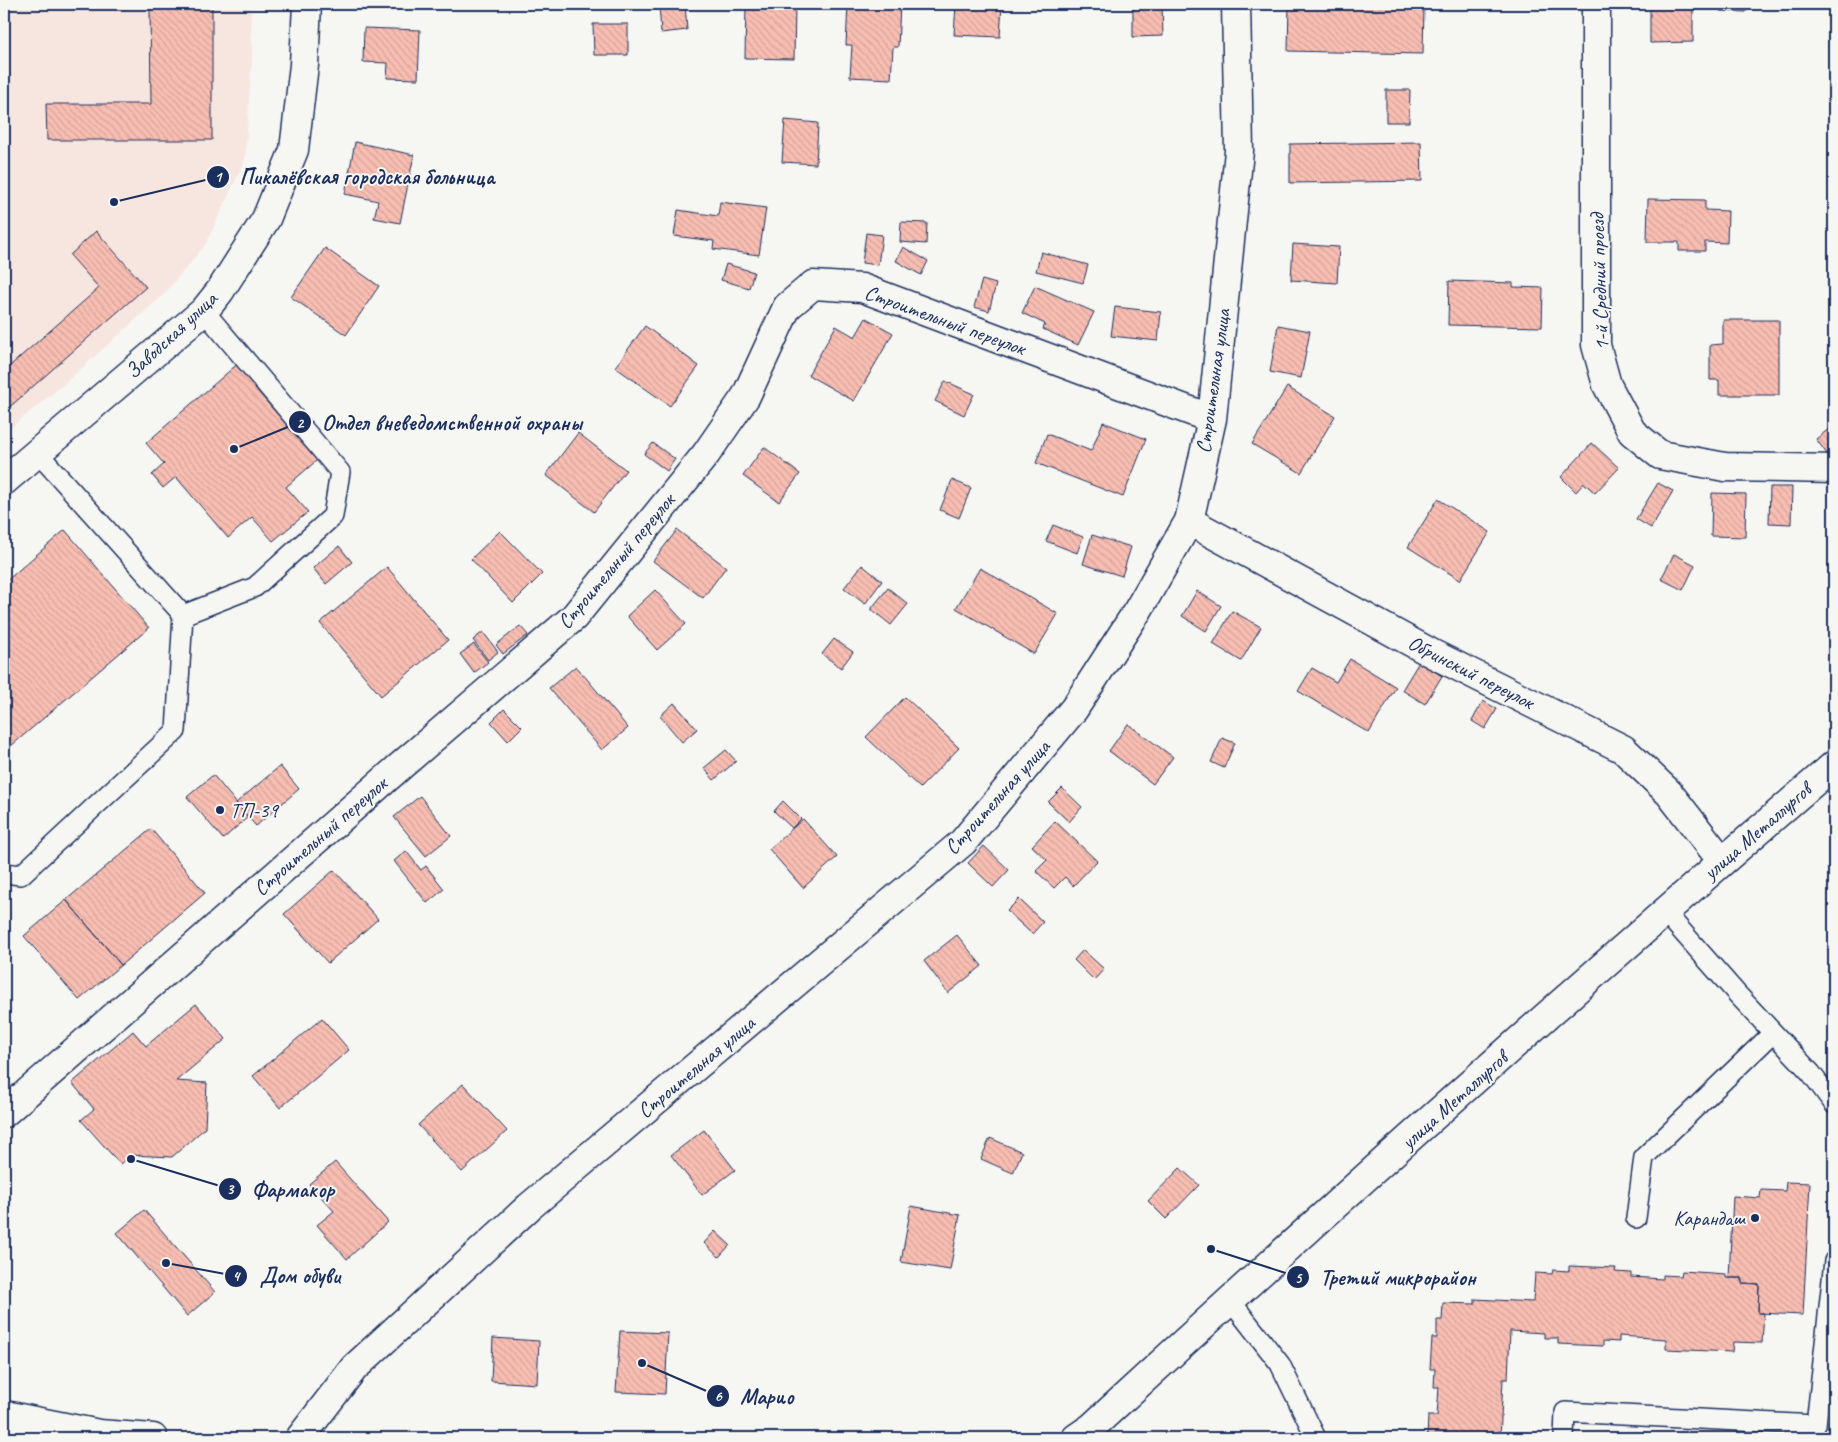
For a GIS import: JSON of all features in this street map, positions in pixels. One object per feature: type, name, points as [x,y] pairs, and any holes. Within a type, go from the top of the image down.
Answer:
[{"type":"street","name":"Заводская улица","points":[[4,481],[204,310],[220,291],[266,218],[294,150],[304,66],[307,4]]},
{"type":"street","name":"Строительная улица","points":[[300,1438],[354,1368],[529,1207],[962,842],[1074,709],[1138,610],[1189,521],[1212,419],[1239,151],[1236,4]]},
{"type":"street","name":"1-й Средний проезд","points":[[1596,4],[1596,345],[1608,385],[1632,432],[1660,455],[1725,467],[1834,468]]},
{"type":"street","name":"Строительный переулок","points":[[4,1113],[574,617],[706,454],[746,396],[787,307],[813,285],[862,288],[1212,419]]},
{"type":"street","name":"Обринский переулок","points":[[1189,521],[1433,654],[1623,749],[1669,793],[1722,861]]},
{"type":"street","name":"улица Металлургов","points":[[1076,1438],[1092,1427],[1230,1300],[1722,861],[1834,764]]},
{"type":"street","points":[[7,1412],[30,1438]]},
{"type":"street","points":[[7,1412],[99,1434],[153,1438]]},
{"type":"lane","points":[[184,615],[255,587],[305,542],[333,516],[340,472],[204,310]]},
{"type":"lane","points":[[4,873],[21,875],[176,731],[184,615],[37,452]]},
{"type":"lane","points":[[1665,912],[1811,1073],[1834,1104]]},
{"type":"lane","points":[[1636,1218],[1644,1157],[1773,1033]]},
{"type":"lane","points":[[1564,1438],[1566,1412],[1816,1425],[1834,1261]]},
{"type":"lane","points":[[1230,1300],[1280,1364],[1316,1438]]},
{"type":"shaded area","points":[[4,4],[250,4],[252,56],[245,160],[205,245],[164,294],[65,383],[4,433]]},
{"type":"building","points":[[150,4],[212,4],[212,140],[47,140],[46,104],[151,104]]},
{"type":"building","points":[[659,4],[685,4],[687,30],[661,33]]},
{"type":"building","points":[[848,4],[900,4],[898,47],[893,47],[891,79],[850,77],[852,45],[846,45]]},
{"type":"building","points":[[956,4],[1002,4],[1000,37],[954,35]]},
{"type":"building","points":[[1133,4],[1162,4],[1163,36],[1133,37]]},
{"type":"building","points":[[1289,4],[1424,4],[1423,54],[1288,51]]},
{"type":"building","points":[[1650,4],[1693,4],[1693,42],[1650,43]]},
{"type":"building","points":[[1720,4],[1746,4],[1746,12],[1720,11]]},
{"type":"building","points":[[746,5],[795,6],[794,59],[745,58]]},
{"type":"building","points":[[593,24],[628,24],[628,55],[594,55]]},
{"type":"building","points":[[364,28],[420,30],[418,79],[387,78],[388,63],[363,62]]},
{"type":"building","points":[[1386,90],[1410,90],[1409,122],[1386,122]]},
{"type":"building","points":[[785,120],[818,123],[816,164],[782,162]]},
{"type":"building","points":[[355,142],[414,155],[400,223],[374,218],[378,201],[345,194]]},
{"type":"building","points":[[1421,142],[1422,181],[1290,183],[1290,144]]},
{"type":"building","points":[[1648,199],[1705,200],[1705,210],[1728,211],[1727,243],[1705,242],[1705,251],[1679,251],[1679,242],[1647,242]]},
{"type":"building","points":[[720,202],[766,208],[759,255],[713,249],[714,241],[674,236],[678,210],[718,216]]},
{"type":"building","points":[[901,222],[927,223],[926,244],[900,242]]},
{"type":"building","points":[[96,231],[146,287],[4,412],[4,371],[99,288],[70,255]]},
{"type":"building","points":[[866,233],[882,235],[878,265],[862,263]]},
{"type":"building","points":[[1293,244],[1339,247],[1337,283],[1291,280]]},
{"type":"building","points":[[903,247],[928,261],[921,275],[896,261]]},
{"type":"building","points":[[325,248],[379,286],[346,335],[291,297]]},
{"type":"building","points":[[1041,252],[1088,265],[1083,283],[1036,271]]},
{"type":"building","points":[[726,264],[754,272],[749,288],[721,280]]},
{"type":"building","points":[[982,280],[996,284],[989,311],[974,307]]},
{"type":"building","points":[[1449,281],[1513,283],[1513,287],[1543,288],[1542,327],[1448,325]]},
{"type":"building","points":[[1035,286],[1094,312],[1078,345],[1043,329],[1045,324],[1022,313]]},
{"type":"building","points":[[1115,307],[1161,312],[1158,341],[1111,336]]},
{"type":"building","points":[[866,318],[893,333],[854,401],[808,375],[836,326],[855,337]]},
{"type":"building","points":[[1723,320],[1779,320],[1779,395],[1719,395],[1719,380],[1710,380],[1710,345],[1723,344]]},
{"type":"building","points":[[1278,325],[1310,331],[1301,378],[1270,372]]},
{"type":"building","points":[[645,326],[699,366],[670,406],[615,367]]},
{"type":"building","points":[[241,361],[323,455],[286,487],[308,512],[273,541],[252,517],[228,538],[176,477],[163,488],[152,475],[164,464],[146,443]]},
{"type":"building","points":[[945,381],[974,394],[964,415],[935,401]]},
{"type":"building","points":[[1287,387],[1335,416],[1301,473],[1252,444]]},
{"type":"building","points":[[1103,422],[1146,439],[1123,497],[1036,463],[1047,434],[1091,451]]},
{"type":"building","points":[[1834,425],[1834,449],[1827,454],[1816,439]]},
{"type":"building","points":[[578,433],[626,470],[594,512],[546,475]]},
{"type":"building","points":[[653,443],[675,459],[667,471],[644,454]]},
{"type":"building","points":[[1592,443],[1619,468],[1595,493],[1584,483],[1576,492],[1561,477]]},
{"type":"building","points":[[764,447],[800,474],[779,502],[743,476]]},
{"type":"building","points":[[952,480],[971,488],[959,518],[940,510]]},
{"type":"building","points":[[1658,483],[1673,491],[1651,528],[1636,519]]},
{"type":"building","points":[[1770,487],[1792,487],[1791,524],[1769,523]]},
{"type":"building","points":[[1712,493],[1746,494],[1745,537],[1711,536]]},
{"type":"building","points":[[1438,499],[1490,532],[1460,580],[1408,547]]},
{"type":"building","points":[[1053,525],[1083,537],[1077,553],[1046,541]]},
{"type":"building","points":[[65,530],[149,628],[4,752],[4,583]]},
{"type":"building","points":[[677,530],[726,567],[703,598],[653,561]]},
{"type":"building","points":[[500,531],[542,574],[513,603],[471,559]]},
{"type":"building","points":[[1092,535],[1131,547],[1122,576],[1083,564]]},
{"type":"building","points":[[339,546],[352,562],[326,584],[313,568]]},
{"type":"building","points":[[1674,554],[1695,565],[1683,590],[1661,579]]},
{"type":"building","points":[[862,565],[882,581],[865,604],[844,588]]},
{"type":"building","points":[[387,567],[448,640],[381,696],[320,623]]},
{"type":"building","points":[[980,568],[1058,614],[1034,654],[956,608]]},
{"type":"building","points":[[888,588],[908,604],[891,625],[871,609]]},
{"type":"building","points":[[655,590],[686,624],[657,650],[627,616]]},
{"type":"building","points":[[1197,591],[1221,606],[1206,631],[1182,616]]},
{"type":"building","points":[[1232,611],[1261,627],[1241,661],[1213,644]]},
{"type":"building","points":[[520,626],[528,635],[503,654],[496,645]]},
{"type":"building","points":[[483,632],[498,652],[488,660],[473,640]]},
{"type":"building","points":[[834,639],[853,652],[841,668],[822,654]]},
{"type":"building","points":[[474,644],[488,662],[474,673],[460,654]]},
{"type":"building","points":[[1350,659],[1396,687],[1369,733],[1298,691],[1312,668],[1336,682]]},
{"type":"building","points":[[1419,662],[1442,676],[1425,704],[1402,690]]},
{"type":"building","points":[[576,666],[628,728],[602,750],[549,688]]},
{"type":"building","points":[[905,697],[959,748],[920,788],[866,737]]},
{"type":"building","points":[[1483,701],[1497,709],[1485,729],[1472,721]]},
{"type":"building","points":[[674,703],[697,729],[682,742],[660,716]]},
{"type":"building","points":[[504,709],[522,727],[508,741],[491,722]]},
{"type":"building","points":[[1128,724],[1173,757],[1153,784],[1109,751]]},
{"type":"building","points":[[1222,738],[1235,743],[1224,768],[1211,762]]},
{"type":"building","points":[[726,750],[736,761],[714,780],[704,768]]},
{"type":"building","points":[[280,766],[299,789],[256,826],[236,803]]},
{"type":"building","name":"ТП-39","points":[[213,775],[248,817],[223,839],[187,797]]},
{"type":"building","points":[[1062,788],[1082,807],[1069,822],[1048,802]]},
{"type":"building","points":[[420,796],[451,836],[426,856],[394,817]]},
{"type":"building","points":[[783,801],[801,819],[792,828],[774,811]]},
{"type":"building","points":[[803,819],[837,857],[803,888],[769,849]]},
{"type":"building","points":[[1055,821],[1097,861],[1073,886],[1065,877],[1054,888],[1036,871],[1047,860],[1032,846]]},
{"type":"building","points":[[151,829],[205,893],[121,965],[66,900]]},
{"type":"building","points":[[984,846],[1009,870],[993,887],[968,863]]},
{"type":"building","points":[[406,851],[421,870],[426,866],[444,889],[427,903],[394,861]]},
{"type":"building","points":[[334,870],[378,919],[328,963],[284,914]]},
{"type":"building","points":[[1019,899],[1043,922],[1032,934],[1007,911]]},
{"type":"building","points":[[66,900],[121,965],[79,1000],[24,936]]},
{"type":"building","points":[[957,935],[982,966],[948,993],[924,961]]},
{"type":"building","points":[[1083,950],[1104,969],[1094,980],[1074,960]]},
{"type":"building","points":[[196,1004],[226,1039],[176,1081],[207,1083],[205,1128],[172,1157],[131,1155],[120,1164],[81,1120],[94,1109],[72,1083],[133,1031],[146,1046]]},
{"type":"building","points":[[322,1018],[349,1050],[280,1108],[253,1076]]},
{"type":"building","points":[[463,1084],[507,1131],[462,1172],[418,1125]]},
{"type":"building","points":[[704,1130],[735,1170],[702,1195],[671,1155]]},
{"type":"building","points":[[990,1138],[1022,1152],[1013,1173],[981,1159]]},
{"type":"building","points":[[335,1162],[388,1222],[347,1259],[317,1225],[334,1211],[309,1184]]},
{"type":"building","points":[[1180,1168],[1199,1185],[1166,1219],[1148,1201]]},
{"type":"building","points":[[1786,1182],[1810,1183],[1803,1315],[1758,1313],[1759,1284],[1742,1283],[1742,1278],[1729,1278],[1733,1196],[1760,1198],[1761,1190],[1785,1191]]},
{"type":"building","points":[[911,1206],[960,1215],[950,1270],[901,1262]]},
{"type":"building","points":[[144,1210],[215,1292],[187,1316],[117,1233]]},
{"type":"building","points":[[715,1231],[730,1245],[719,1257],[704,1243]]},
{"type":"building","points":[[1569,1266],[1616,1268],[1615,1272],[1631,1273],[1631,1277],[1663,1279],[1663,1275],[1681,1276],[1682,1271],[1726,1274],[1726,1278],[1742,1278],[1742,1283],[1759,1284],[1758,1313],[1764,1313],[1762,1343],[1733,1342],[1732,1352],[1666,1349],[1666,1339],[1619,1336],[1619,1342],[1603,1341],[1603,1346],[1558,1344],[1558,1338],[1544,1338],[1544,1333],[1510,1331],[1508,1379],[1503,1379],[1500,1438],[1427,1438],[1428,1416],[1437,1416],[1439,1387],[1434,1387],[1435,1369],[1430,1369],[1432,1338],[1437,1338],[1437,1320],[1442,1320],[1443,1303],[1475,1304],[1475,1299],[1533,1302],[1535,1273],[1552,1274],[1553,1270],[1569,1271]]},
{"type":"building","points":[[620,1331],[668,1333],[665,1394],[616,1392]]},
{"type":"building","points":[[493,1338],[539,1341],[537,1384],[491,1381]]},
{"type":"place","name":"Пикалёвская городская больница","points":[[114,202]]},
{"type":"place","name":"Отдел вневедомственной охраны","points":[[234,449]]},
{"type":"place","name":"ТП-39","points":[[220,810]]},
{"type":"place","name":"Фармакор","points":[[131,1159]]},
{"type":"place","name":"Карандаш","points":[[1755,1218]]},
{"type":"place","name":"Третий микрорайон","points":[[1211,1249]]},
{"type":"place","name":"Дом обуви","points":[[166,1263]]},
{"type":"place","name":"Марио","points":[[642,1363]]}]
